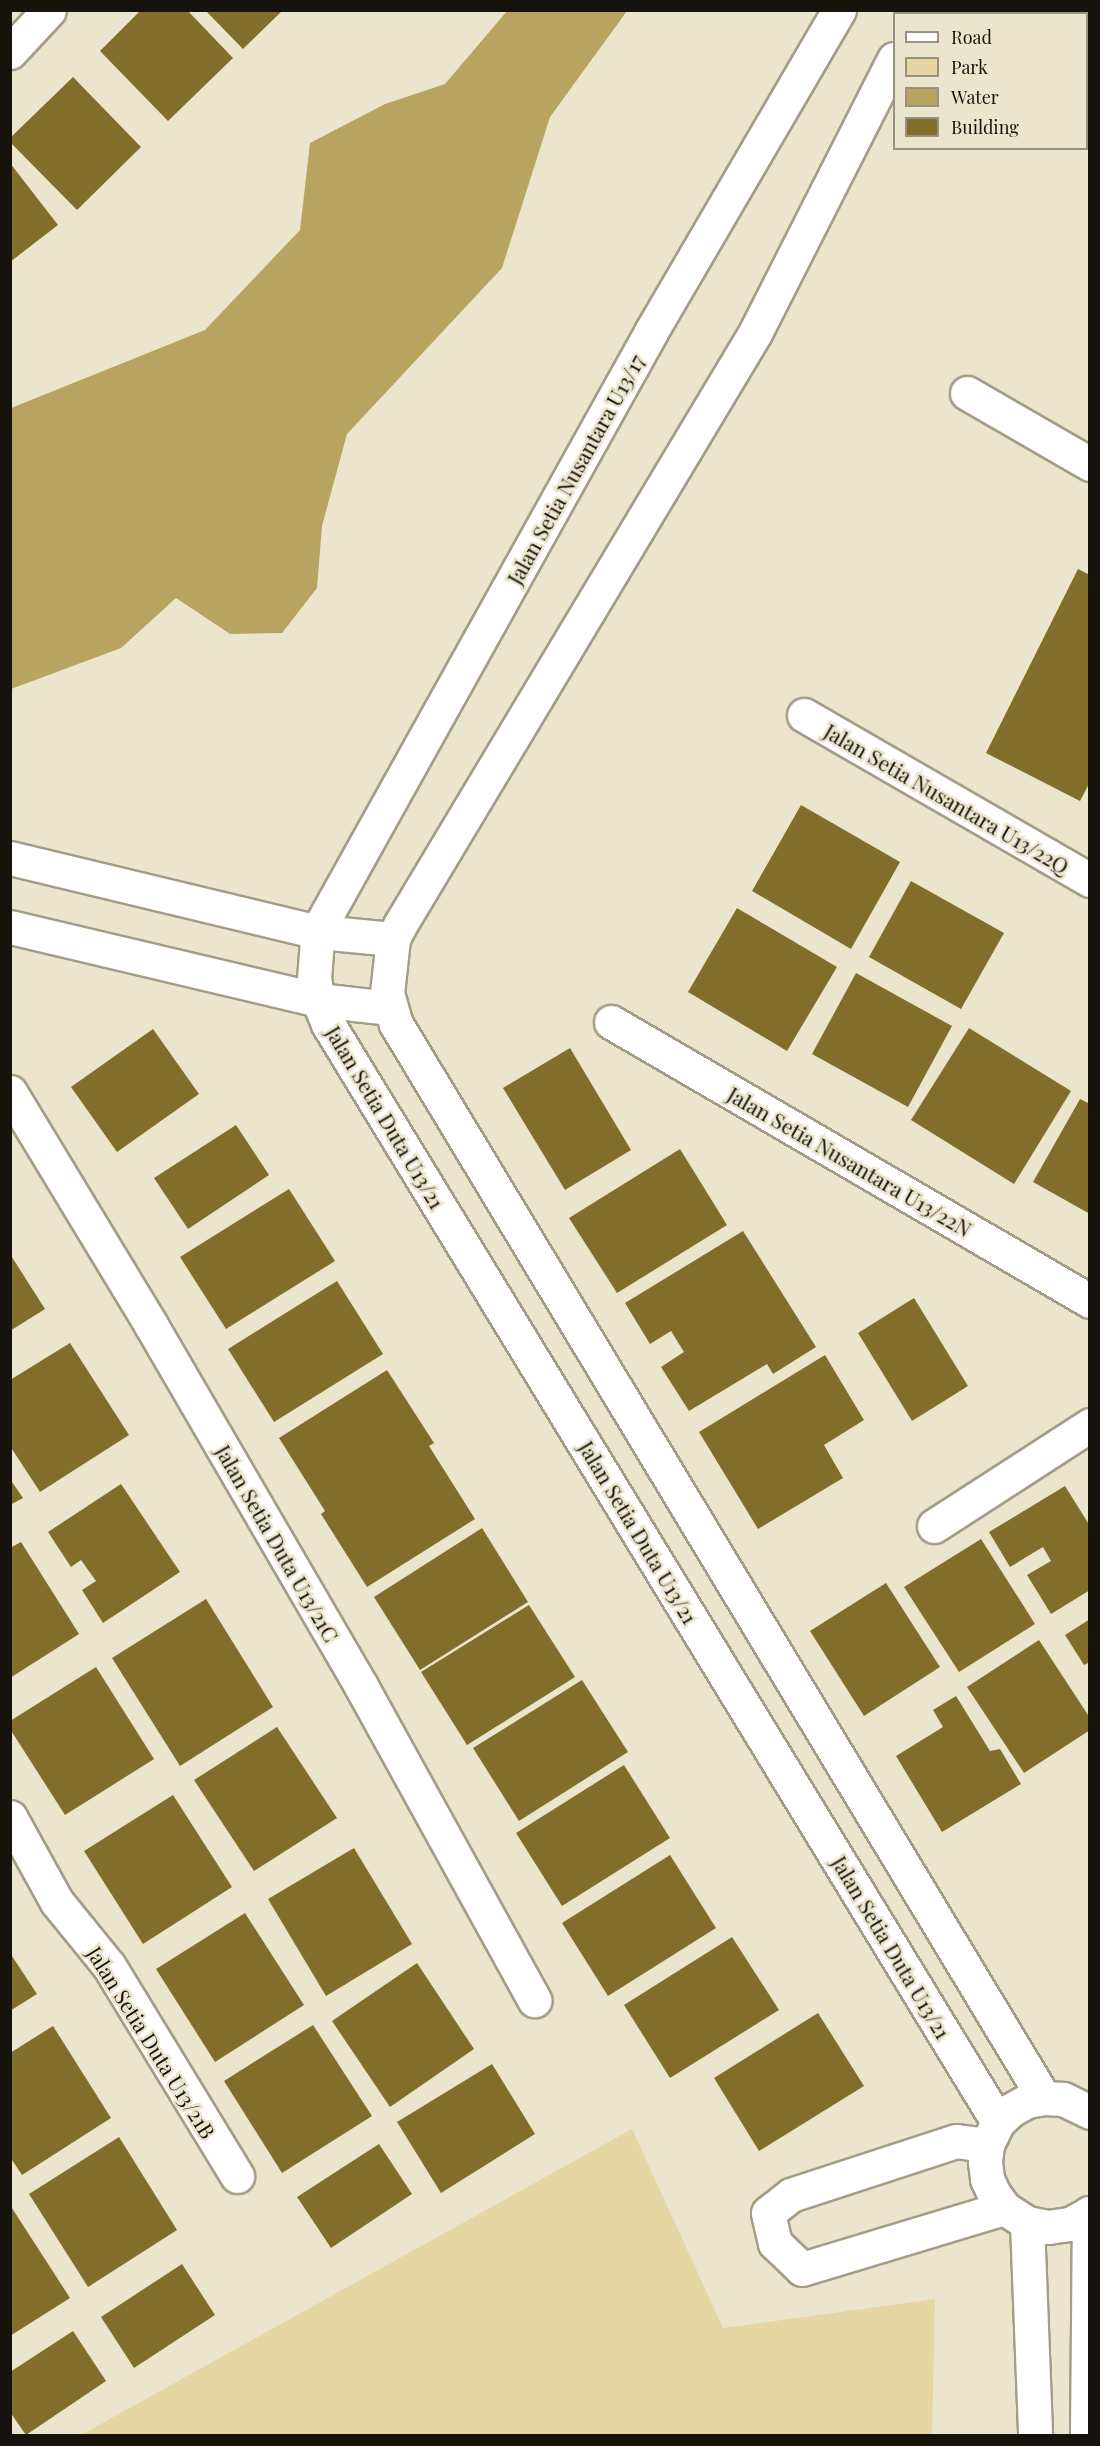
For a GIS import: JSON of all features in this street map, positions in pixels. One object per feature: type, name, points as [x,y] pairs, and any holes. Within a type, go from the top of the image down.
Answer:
[{"type":"main road","points":[[10,52],[49,10]]},
{"type":"main road","name":"Jalan Setia Nusantara U13/17","points":[[319,932],[645,343],[839,10]]},
{"type":"main road","points":[[893,61],[755,333],[393,939],[387,993],[389,1008],[420,1065],[1044,2098]]},
{"type":"main road","points":[[968,393],[1089,464]]},
{"type":"main road","name":"Jalan Setia Nusantara U13/22Q","points":[[804,715],[1089,880]]},
{"type":"main road","points":[[10,858],[319,932],[393,939]]},
{"type":"main road","points":[[10,927],[318,1000],[389,1008]]},
{"type":"main road","name":"Jalan Setia Duta U13/21","points":[[319,932],[314,979],[318,1000],[341,1044],[993,2133]]},
{"type":"main road","name":"Jalan Setia Nusantara U13/22N","points":[[611,1022],[1089,1300]]},
{"type":"main road","name":"Jalan Setia Duta U13/21C","points":[[10,1092],[152,1325],[362,1686],[534,2000]]},
{"type":"main road","points":[[934,1526],[1089,1425]]},
{"type":"main road","name":"Jalan Setia Duta U13/21B","points":[[10,1817],[57,1902],[109,1966],[237,2176]]},
{"type":"main road","points":[[1086,2106],[1063,2099],[1044,2098],[1027,2102],[1011,2110],[993,2133],[985,2162],[987,2179],[1016,2215],[1048,2227],[1070,2224],[1089,2213]]},
{"type":"main road","points":[[993,2133],[956,2141],[791,2195],[768,2213],[775,2243],[802,2269],[1016,2215]]},
{"type":"main road","points":[[1087,2436],[1089,2213]]},
{"type":"main road","points":[[1016,2215],[1035,2436]]},
{"type":"green space","points":[[632,2129],[723,2328],[935,2299],[932,2435],[81,2435]]},
{"type":"water","points":[[507,11],[627,11],[550,117],[502,268],[347,434],[322,526],[317,588],[282,633],[230,634],[176,598],[121,648],[11,689],[11,408],[205,330],[300,230],[310,143],[385,104],[445,84]]},
{"type":"building","points":[[141,10],[187,10],[233,58],[168,121],[100,51]]},
{"type":"building","points":[[205,10],[283,10],[243,49]]},
{"type":"building","points":[[73,77],[141,147],[77,210],[10,142],[10,138]]},
{"type":"building","points":[[10,163],[58,225],[10,262]]},
{"type":"building","points":[[1078,569],[1090,575],[1090,782],[1080,801],[986,753]]},
{"type":"building","points":[[801,805],[900,862],[851,949],[752,891]]},
{"type":"building","points":[[911,881],[1004,933],[961,1009],[869,957]]},
{"type":"building","points":[[737,908],[837,967],[787,1051],[688,992]]},
{"type":"building","points":[[856,973],[952,1026],[908,1107],[812,1054]]},
{"type":"building","points":[[969,1028],[1071,1091],[1014,1184],[911,1120]]},
{"type":"building","points":[[153,1029],[199,1094],[117,1152],[71,1087]]},
{"type":"building","points":[[570,1048],[631,1150],[565,1190],[503,1088]]},
{"type":"building","points":[[1080,1099],[1090,1104],[1090,1214],[1033,1182]]},
{"type":"building","points":[[236,1125],[269,1175],[188,1229],[154,1178]]},
{"type":"building","points":[[680,1149],[727,1225],[617,1293],[569,1218]]},
{"type":"building","points":[[289,1189],[335,1261],[226,1329],[180,1257]]},
{"type":"building","points":[[743,1231],[816,1347],[773,1374],[767,1364],[689,1411],[661,1367],[684,1352],[671,1331],[650,1344],[625,1303]]},
{"type":"building","points":[[10,1254],[45,1309],[10,1331]]},
{"type":"building","points":[[337,1281],[383,1354],[274,1422],[228,1349]]},
{"type":"building","points":[[914,1298],[968,1386],[912,1421],[858,1333]]},
{"type":"building","points":[[70,1343],[129,1435],[40,1492],[10,1446],[10,1380]]},
{"type":"building","points":[[825,1355],[864,1420],[824,1445],[843,1478],[758,1529],[699,1432]]},
{"type":"building","points":[[387,1370],[434,1443],[429,1446],[475,1519],[367,1587],[321,1514],[325,1511],[279,1438]]},
{"type":"building","points":[[10,1479],[23,1498],[10,1505]]},
{"type":"building","points":[[121,1484],[180,1572],[103,1623],[82,1590],[96,1581],[81,1560],[71,1567],[48,1532]]},
{"type":"building","points":[[1065,1486],[1090,1526],[1090,1590],[1051,1614],[1027,1575],[1051,1561],[1043,1547],[1010,1567],[989,1532]]},
{"type":"building","points":[[482,1528],[528,1602],[420,1670],[374,1597]]},
{"type":"building","points":[[981,1539],[1035,1624],[959,1672],[904,1587]]},
{"type":"building","points":[[21,1542],[79,1634],[10,1678],[10,1548]]},
{"type":"building","points":[[886,1583],[940,1667],[864,1716],[810,1631]]},
{"type":"building","points":[[206,1599],[273,1707],[180,1766],[112,1658]]},
{"type":"building","points":[[529,1605],[575,1677],[467,1745],[421,1672]]},
{"type":"building","points":[[1090,1619],[1090,1662],[1084,1665],[1065,1635]]},
{"type":"building","points":[[1039,1640],[1090,1718],[1090,1730],[1024,1773],[967,1687]]},
{"type":"building","points":[[96,1667],[154,1759],[65,1815],[10,1729],[10,1721]]},
{"type":"building","points":[[582,1680],[628,1752],[519,1821],[473,1748]]},
{"type":"building","points":[[956,1696],[990,1751],[1000,1749],[1021,1784],[942,1832],[896,1756],[943,1727],[933,1710]]},
{"type":"building","points":[[277,1727],[337,1818],[254,1871],[194,1780]]},
{"type":"building","points":[[624,1765],[670,1838],[562,1906],[516,1833]]},
{"type":"building","points":[[173,1795],[232,1887],[143,1944],[84,1851]]},
{"type":"building","points":[[354,1848],[412,1944],[326,1996],[268,1899]]},
{"type":"building","points":[[670,1855],[716,1928],[608,1996],[562,1923]]},
{"type":"building","points":[[245,1913],[304,2005],[215,2062],[156,1969]]},
{"type":"building","points":[[732,1937],[779,2010],[670,2078],[624,2005]]},
{"type":"building","points":[[10,1953],[37,1994],[10,2011]]},
{"type":"building","points":[[417,1963],[474,2049],[390,2107],[332,2021]]},
{"type":"building","points":[[818,2013],[864,2086],[759,2151],[714,2078]]},
{"type":"building","points":[[313,2025],[372,2116],[282,2173],[224,2081]]},
{"type":"building","points":[[53,2026],[111,2118],[22,2175],[10,2157],[10,2053]]},
{"type":"building","points":[[492,2064],[535,2134],[441,2193],[397,2122]]},
{"type":"building","points":[[119,2137],[177,2230],[88,2287],[29,2194]]},
{"type":"building","points":[[379,2144],[412,2194],[331,2248],[297,2197]]},
{"type":"building","points":[[10,2205],[70,2298],[10,2336]]},
{"type":"building","points":[[182,2264],[215,2315],[134,2368],[101,2317]]},
{"type":"building","points":[[73,2331],[106,2381],[26,2435],[10,2412],[10,2372]]}]
